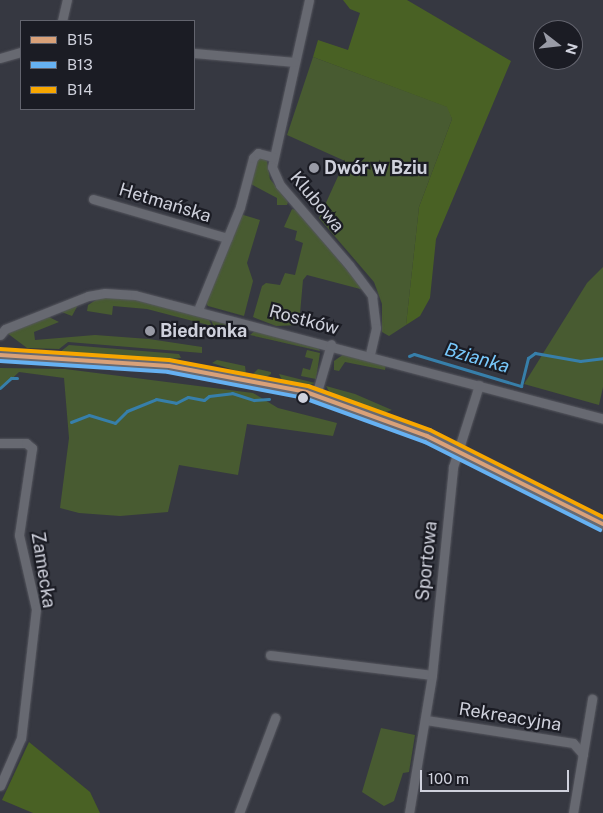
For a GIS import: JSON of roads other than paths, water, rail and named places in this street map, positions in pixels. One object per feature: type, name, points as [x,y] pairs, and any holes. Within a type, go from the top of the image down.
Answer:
[{"type":"street","points":[[62,20],[67,0]]},
{"type":"street","name":"Klubowa","points":[[309,0],[294,62],[287,105],[273,157],[274,177],[349,264],[372,296],[376,328],[370,355]]},
{"type":"street","points":[[0,58],[20,52]]},
{"type":"street","points":[[195,53],[294,62]]},
{"type":"street","name":"Hetmańska","points":[[198,310],[240,207],[255,155],[263,153],[273,157]]},
{"type":"street","name":"Hetmańska","points":[[94,199],[227,238]]},
{"type":"street","name":"Rostków","points":[[0,335],[5,329],[50,310],[105,293],[135,295],[332,344],[603,419]]},
{"type":"street","points":[[316,396],[332,344]]},
{"type":"street","points":[[0,355],[168,366],[248,379],[316,396],[392,422],[456,450],[603,524]]},
{"type":"street","name":"Sportowa","points":[[409,813],[432,675],[456,450],[480,385]]},
{"type":"street","name":"Zamecka","points":[[0,443],[26,443],[32,448],[19,535],[36,609],[21,738],[0,786]]},
{"type":"street","points":[[270,654],[432,675]]},
{"type":"street","name":"Rekreacyjna","points":[[573,813],[592,699]]},
{"type":"street","points":[[239,813],[275,718]]},
{"type":"street","name":"Rekreacyjna","points":[[426,720],[573,743],[583,754]]},
{"type":"waterway","name":"Bzianka","points":[[409,356],[414,354],[521,386],[528,358],[535,353],[580,361],[603,358]]},
{"type":"waterway","name":"Bzianka","points":[[0,388],[11,378],[17,378]]},
{"type":"waterway","name":"Bzianka","points":[[71,422],[89,415],[115,423],[127,411],[156,399],[176,403],[188,397],[204,400],[209,396],[232,393],[254,400],[269,399]]},
{"type":"place","name":"Dwór w Bziu","points":[[314,168]]},
{"type":"place","name":"Biedronka","points":[[150,331]]}]
